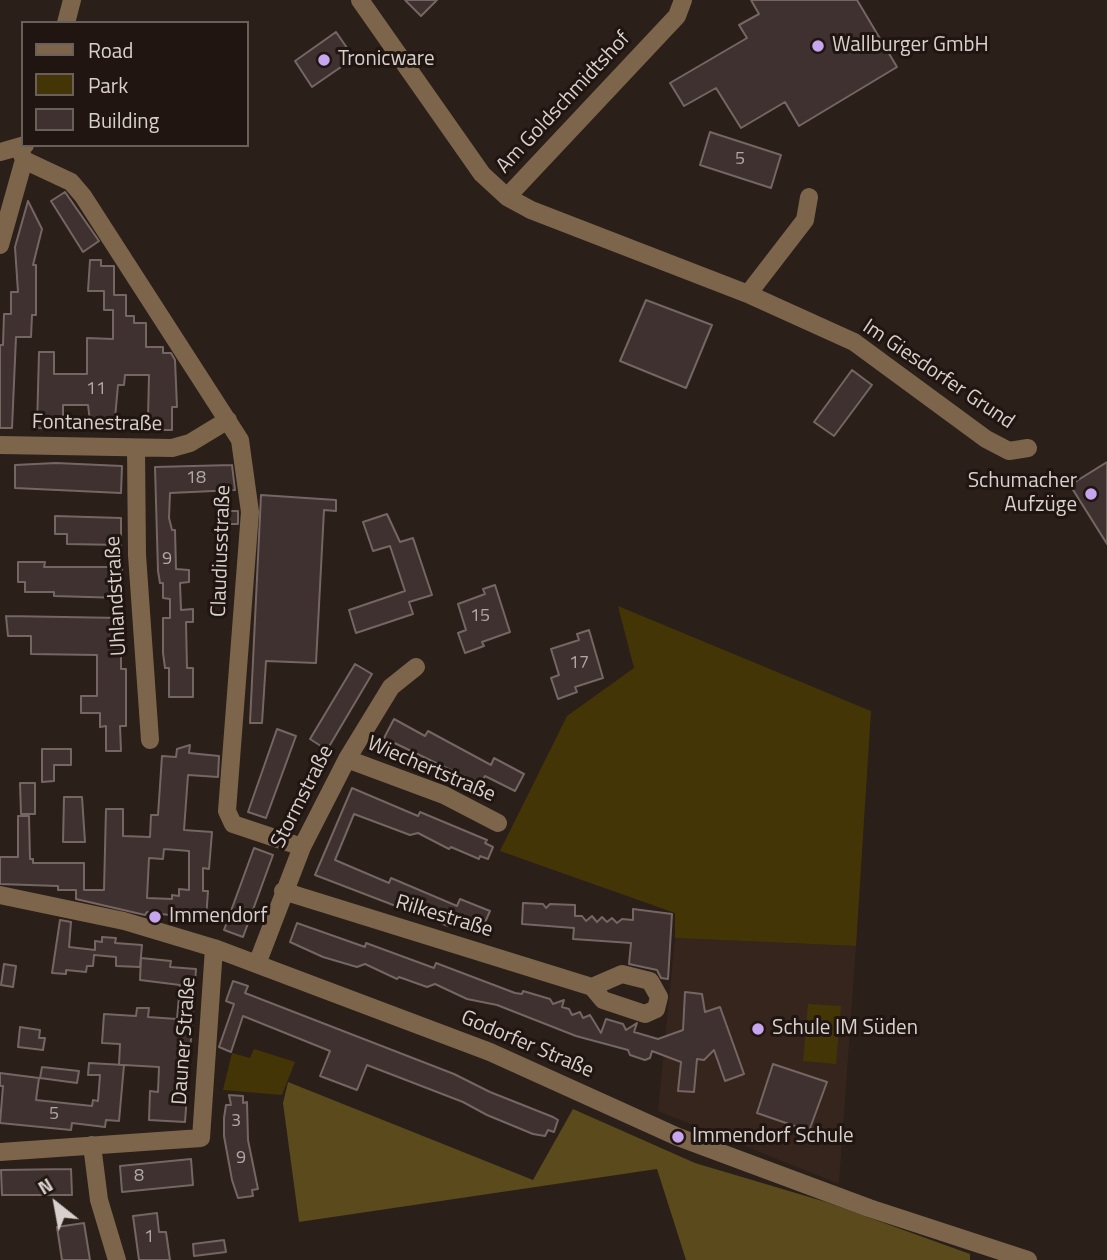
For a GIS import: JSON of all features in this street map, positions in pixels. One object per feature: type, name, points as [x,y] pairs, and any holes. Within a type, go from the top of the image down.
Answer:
[{"type":"street","points":[[67,21],[72,0]]},
{"type":"street","name":"Am Goldschmidtshof","points":[[362,1],[482,174],[507,197],[680,8]]},
{"type":"street","points":[[0,152],[23,151],[0,245]]},
{"type":"street","name":"Claudiusstraße","points":[[23,151],[71,182],[83,196],[228,420],[243,453],[250,512],[228,811],[233,824],[302,847]]},
{"type":"street","name":"Im Giesdorfer Grund","points":[[507,197],[531,211],[748,295],[854,342],[986,439],[1009,451],[1028,447]]},
{"type":"street","points":[[748,295],[805,220],[809,197]]},
{"type":"street","name":"Fontanestraße","points":[[0,445],[172,448],[190,443],[228,420]]},
{"type":"street","name":"Uhlandstraße","points":[[136,449],[137,555],[150,740]]},
{"type":"street","name":"Stormstraße","points":[[257,964],[302,847],[347,760],[391,687],[416,667]]},
{"type":"street","name":"Wiechertstraße","points":[[347,760],[444,795],[498,823]]},
{"type":"street","name":"Rilkestraße","points":[[283,891],[592,988]]},
{"type":"street","name":"Godorfer Straße","points":[[0,895],[124,921],[214,948],[490,1052],[678,1137],[869,1208],[1028,1260]]},
{"type":"street","name":"Dauner Straße","points":[[92,1145],[201,1138],[214,948]]},
{"type":"street","points":[[0,1152],[92,1145],[99,1200],[117,1260]]},
{"type":"shaded area","name":"Schule IM Süden","points":[[675,938],[856,946],[839,1184],[658,1111]]},
{"type":"shaded area","points":[[288,1082],[533,1180],[573,1109],[695,1163],[826,1202],[970,1254],[970,1260],[686,1260],[657,1169],[299,1222],[283,1103]]},
{"type":"green space","points":[[618,606],[871,711],[856,946],[675,938],[675,913],[500,851],[567,716],[634,668]]},
{"type":"green space","points":[[808,1004],[841,1006],[836,1064],[803,1061]]},
{"type":"green space","points":[[254,1049],[295,1062],[282,1095],[223,1090],[232,1053],[250,1058]]},
{"type":"building","points":[[405,0],[437,0],[421,16]]},
{"type":"building","name":"Wallburger GmbH","points":[[751,0],[857,0],[897,67],[799,126],[785,102],[741,128],[716,88],[684,106],[670,83],[747,38],[739,25],[759,14]]},
{"type":"building","name":"Tronicware","points":[[336,32],[354,58],[312,87],[295,61]]},
{"type":"building","points":[[710,132],[781,155],[771,188],[700,165]]},
{"type":"building","points":[[65,192],[99,241],[83,252],[51,201]]},
{"type":"building","points":[[28,201],[42,229],[33,265],[36,265],[36,315],[32,315],[31,337],[16,337],[12,428],[0,428],[0,345],[3,345],[4,314],[11,314],[11,292],[18,292],[15,247]]},
{"type":"building","points":[[90,260],[101,260],[101,266],[114,266],[114,295],[126,295],[126,316],[134,316],[134,323],[146,323],[146,347],[163,347],[163,353],[171,353],[175,360],[177,407],[172,407],[172,430],[154,430],[154,419],[148,419],[149,375],[125,375],[124,385],[118,385],[114,429],[91,429],[88,405],[63,405],[63,429],[37,428],[39,352],[54,352],[54,374],[87,374],[87,338],[113,339],[113,310],[104,310],[104,291],[88,291]]},
{"type":"building","points":[[646,300],[712,325],[686,388],[620,361]]},
{"type":"building","points":[[852,370],[872,385],[834,436],[814,422]]},
{"type":"building","name":"Schumacher Aufzüge","points":[[1107,462],[1107,544],[1070,485]]},
{"type":"building","points":[[56,463],[122,466],[121,493],[15,488],[15,465]]},
{"type":"building","points":[[232,465],[235,490],[170,493],[169,518],[172,530],[175,530],[176,569],[189,570],[189,582],[180,583],[181,610],[193,609],[193,622],[186,622],[187,668],[193,668],[193,697],[169,697],[169,668],[165,668],[163,653],[163,618],[170,618],[170,599],[163,598],[163,583],[160,583],[158,571],[155,467]]},
{"type":"building","points":[[261,495],[336,500],[336,511],[324,510],[316,663],[266,661],[262,723],[250,723]]},
{"type":"building","points":[[217,511],[238,511],[238,524],[217,524]]},
{"type":"building","points":[[387,514],[400,542],[413,538],[432,595],[409,602],[413,614],[356,633],[349,610],[405,591],[390,546],[373,551],[363,522]]},
{"type":"building","points":[[55,516],[121,518],[121,545],[67,544],[67,534],[55,534]]},
{"type":"building","points":[[18,562],[45,562],[44,567],[122,567],[122,598],[54,596],[54,592],[25,592],[25,582],[18,582]]},
{"type":"building","points":[[495,585],[510,632],[482,642],[484,646],[465,653],[458,633],[466,630],[458,604],[485,594],[483,589]]},
{"type":"building","points":[[6,616],[121,618],[121,669],[126,669],[126,726],[120,726],[121,751],[106,751],[106,726],[100,727],[100,713],[81,713],[81,696],[97,696],[97,655],[31,654],[31,636],[8,636]]},
{"type":"building","points":[[589,630],[603,678],[575,687],[577,692],[558,699],[551,678],[559,675],[551,649],[579,640],[577,634]]},
{"type":"building","points":[[355,664],[372,674],[327,750],[310,739]]},
{"type":"building","points":[[394,719],[425,736],[428,731],[491,765],[494,758],[524,774],[515,791],[485,776],[480,784],[384,738]]},
{"type":"building","points":[[277,729],[296,736],[266,818],[248,812]]},
{"type":"building","points":[[190,745],[189,753],[219,756],[218,777],[188,775],[184,830],[212,832],[209,869],[203,868],[203,891],[208,891],[206,920],[147,912],[145,915],[76,899],[76,890],[58,890],[58,886],[0,884],[0,857],[18,857],[18,816],[29,816],[30,859],[33,859],[33,863],[84,863],[84,890],[104,890],[106,809],[123,809],[123,836],[150,837],[151,815],[158,815],[162,756],[176,757],[177,749]],"holes":[[[164,849],[189,851],[189,890],[179,889],[179,896],[172,895],[172,899],[147,898],[149,858],[163,859]]]},
{"type":"building","points":[[42,749],[71,749],[71,765],[54,765],[54,781],[42,782]]},
{"type":"building","points":[[20,783],[35,783],[35,814],[21,814]]},
{"type":"building","points":[[352,788],[418,816],[420,812],[487,840],[485,843],[493,847],[488,859],[480,856],[479,859],[451,847],[449,849],[418,833],[410,835],[354,814],[335,860],[389,883],[391,878],[457,906],[460,899],[490,911],[482,929],[452,918],[448,926],[315,875]]},
{"type":"building","points":[[64,797],[82,797],[85,842],[63,842]]},
{"type":"building","points":[[254,848],[273,855],[243,937],[224,930]]},
{"type":"building","points":[[523,903],[543,904],[546,908],[550,904],[575,905],[575,916],[582,916],[586,921],[592,916],[597,922],[602,917],[607,922],[612,918],[617,923],[622,919],[633,920],[633,909],[672,914],[668,979],[661,978],[657,970],[629,964],[631,943],[573,939],[574,928],[522,924]]},
{"type":"building","points":[[60,920],[71,922],[69,947],[95,950],[95,941],[102,942],[102,937],[116,938],[115,943],[142,945],[140,967],[116,966],[116,957],[94,955],[93,966],[87,966],[86,972],[66,970],[66,974],[52,973]]},
{"type":"building","points":[[297,923],[365,947],[366,943],[434,968],[436,963],[515,993],[522,994],[523,991],[550,999],[553,1004],[564,1000],[562,1007],[569,1009],[572,1015],[580,1012],[583,1018],[590,1015],[601,1033],[606,1019],[623,1024],[626,1030],[637,1023],[634,1032],[658,1039],[683,1030],[685,992],[702,994],[705,1012],[720,1007],[744,1074],[725,1081],[714,1050],[704,1060],[697,1059],[694,1092],[678,1091],[681,1062],[652,1051],[650,1058],[645,1060],[630,1055],[628,1050],[576,1036],[497,1005],[467,999],[435,984],[427,987],[399,977],[397,979],[365,964],[357,967],[323,957],[290,942]]},
{"type":"building","points":[[141,958],[171,961],[170,967],[196,969],[185,1122],[149,1120],[150,1091],[158,1092],[159,1067],[124,1065],[119,1121],[106,1120],[105,1127],[72,1123],[71,1130],[0,1123],[3,1086],[0,1086],[0,1073],[39,1078],[36,1100],[92,1106],[93,1100],[98,1101],[100,1075],[88,1075],[89,1063],[119,1065],[120,1044],[102,1043],[104,1014],[136,1016],[137,1008],[149,1008],[148,1017],[177,1019],[180,985],[140,980]]},
{"type":"building","points":[[4,964],[16,966],[13,987],[1,985]]},
{"type":"building","points":[[233,981],[248,986],[245,993],[454,1074],[490,1092],[553,1117],[558,1120],[554,1132],[548,1130],[545,1136],[533,1134],[463,1102],[367,1065],[357,1090],[320,1076],[330,1051],[243,1016],[231,1052],[219,1047],[234,1004],[226,1001]]},
{"type":"building","points":[[20,1027],[40,1030],[39,1038],[45,1038],[43,1050],[18,1047]]},
{"type":"building","points":[[773,1064],[827,1082],[809,1131],[757,1113]]},
{"type":"building","points":[[42,1067],[79,1071],[77,1083],[40,1078]]},
{"type":"building","points":[[229,1095],[243,1096],[243,1103],[247,1102],[248,1140],[258,1189],[252,1190],[253,1196],[238,1198],[232,1180],[224,1136],[226,1105],[231,1105]]},
{"type":"building","points":[[191,1159],[193,1185],[122,1192],[120,1166]]},
{"type":"building","points":[[71,1169],[72,1195],[2,1195],[1,1170]]},
{"type":"building","points":[[157,1213],[159,1232],[166,1232],[170,1260],[139,1260],[133,1216]]},
{"type":"building","points":[[84,1223],[90,1260],[62,1260],[57,1227]]},
{"type":"building","points":[[224,1240],[226,1252],[194,1256],[193,1244]]},
{"type":"place","name":"Wallburger GmbH","points":[[818,46]]},
{"type":"place","name":"Tronicware","points":[[324,60]]},
{"type":"place","name":"Schumacher Aufzüge","points":[[1091,494]]},
{"type":"place","name":"Immendorf","points":[[155,917]]},
{"type":"place","name":"Schule IM Süden","points":[[758,1029]]},
{"type":"place","name":"Immendorf Schule","points":[[678,1137]]}]
